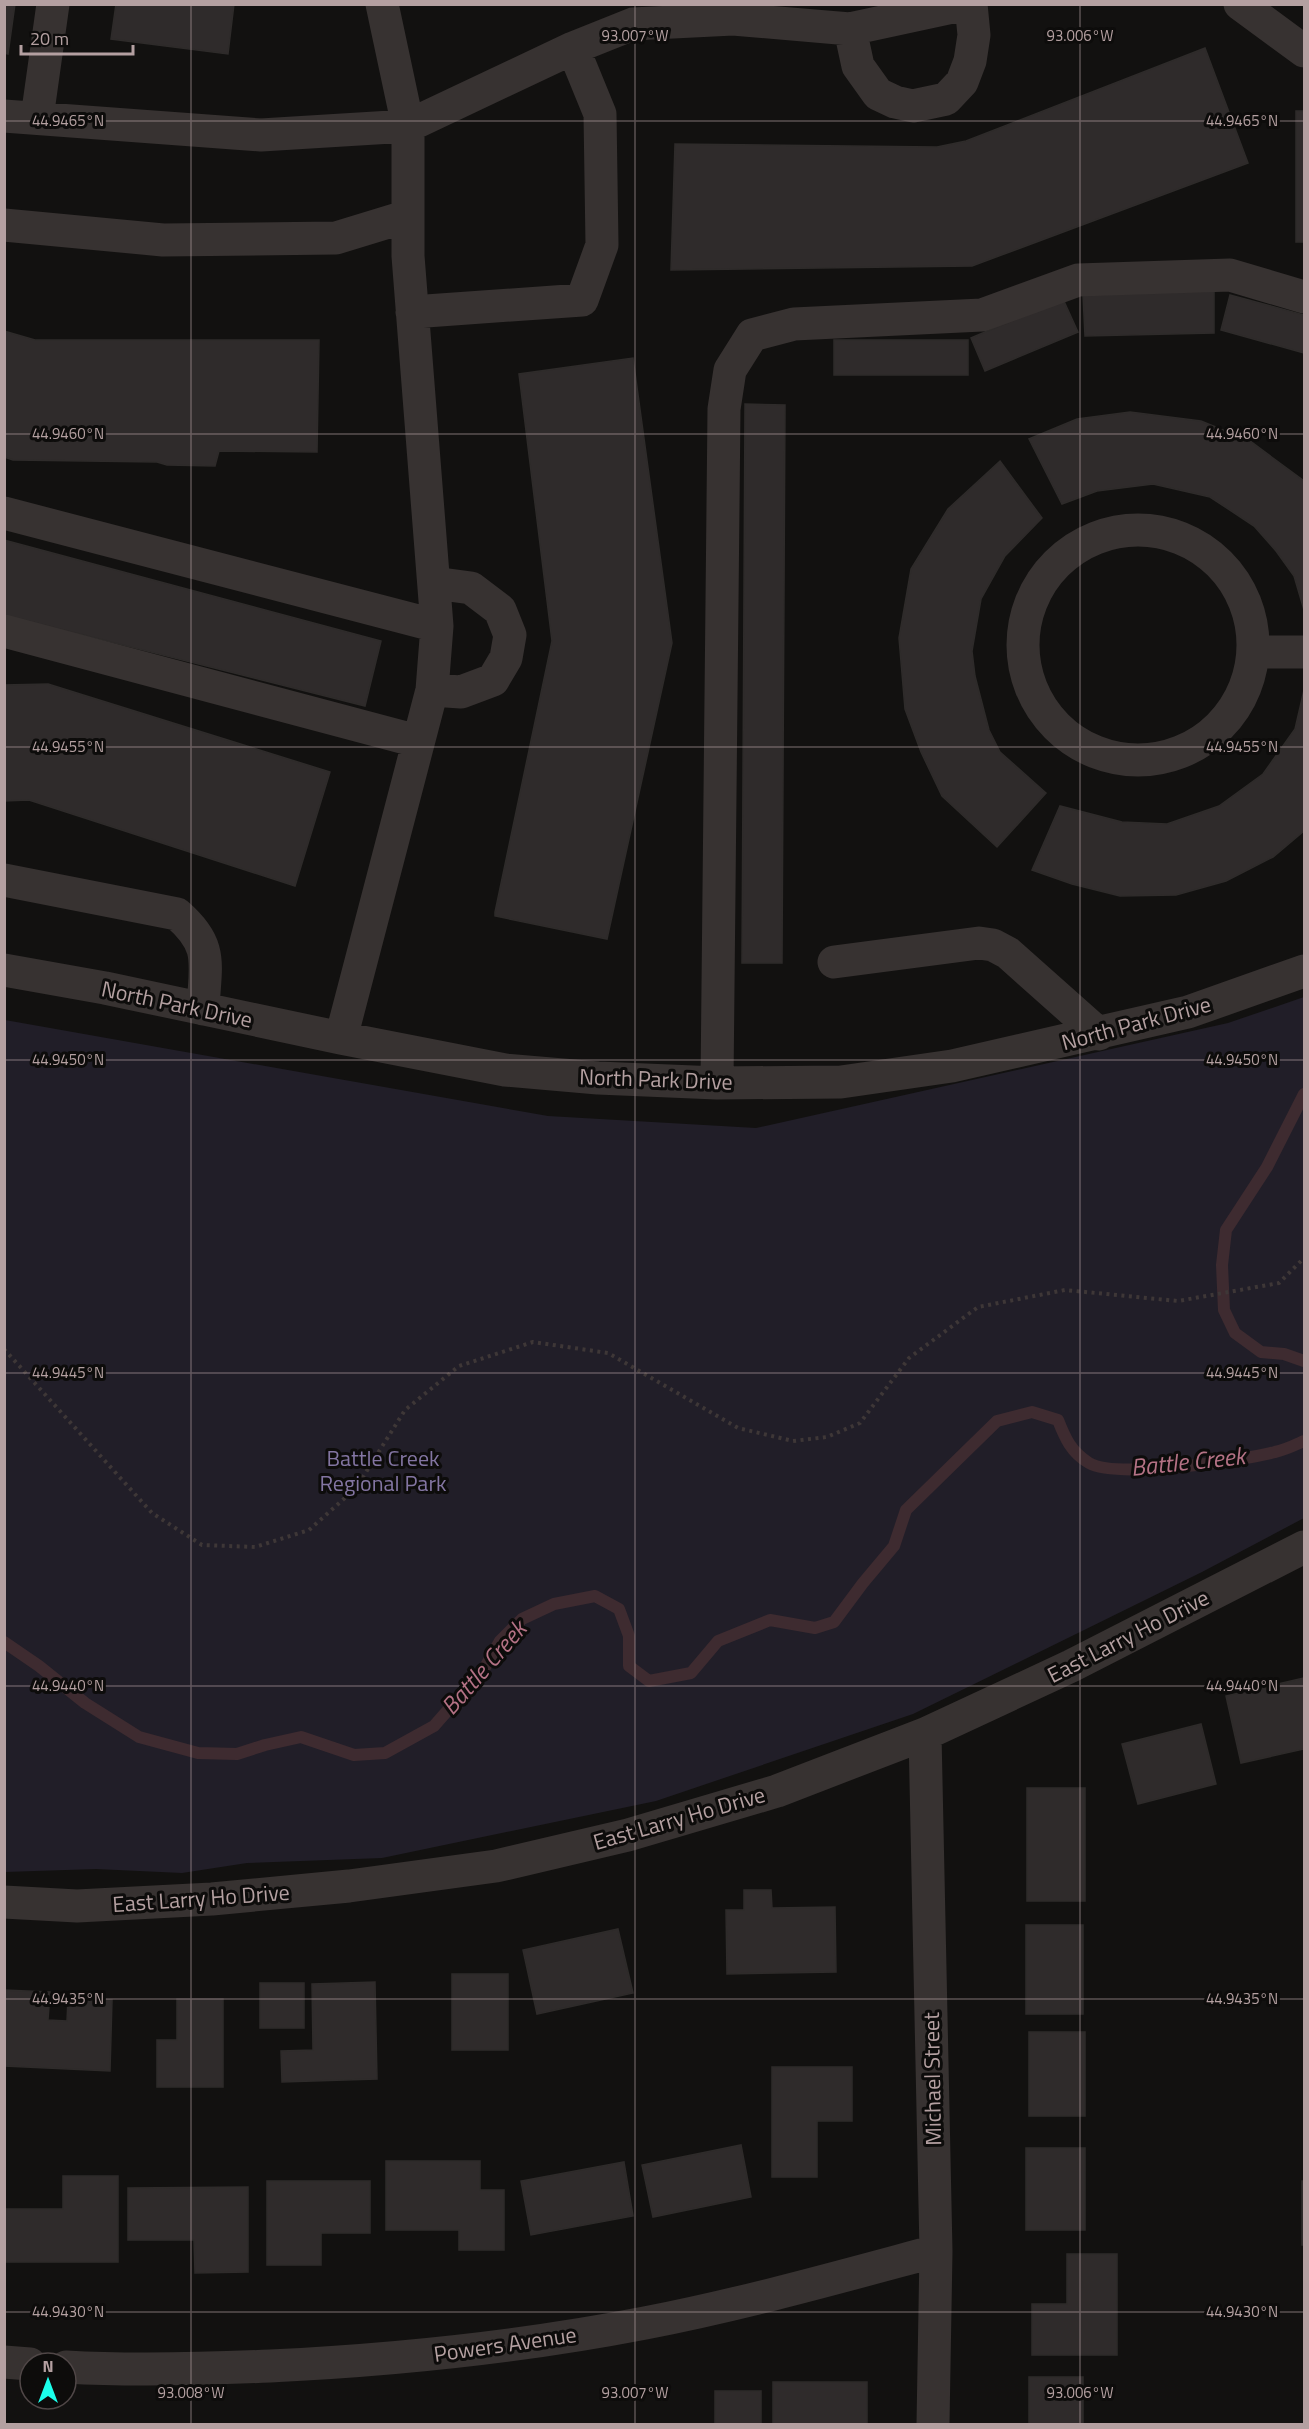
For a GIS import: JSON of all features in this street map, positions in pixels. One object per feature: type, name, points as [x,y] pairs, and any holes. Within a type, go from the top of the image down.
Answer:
[{"type":"street","points":[[37,118],[53,4]]},
{"type":"street","points":[[341,1038],[432,690],[437,626],[408,256],[408,126],[382,4]]},
{"type":"street","points":[[4,116],[261,135],[408,126],[573,48],[633,24],[733,19],[850,29],[966,4]]},
{"type":"street","points":[[850,29],[858,66],[878,94],[895,102],[913,106],[946,99],[962,82],[970,61],[974,35],[971,4]]},
{"type":"street","points":[[1247,6],[1305,51]]},
{"type":"street","points":[[412,312],[582,300],[602,245],[600,114],[573,48]]},
{"type":"street","points":[[4,225],[163,240],[336,238],[408,216]]},
{"type":"street","points":[[717,1083],[724,409],[730,370],[752,335],[794,324],[982,315],[1078,280],[1230,275],[1305,297]]},
{"type":"street","points":[[4,513],[437,626]]},
{"type":"street","points":[[1125,529],[1165,532],[1202,548],[1232,576],[1250,612],[1255,652],[1245,691],[1223,725],[1190,749],[1152,760],[1111,759],[1074,742],[1044,715],[1026,678],[1022,638],[1031,599],[1053,565],[1086,541],[1125,529]]},
{"type":"street","points":[[432,690],[461,692],[493,680],[506,658],[510,635],[500,609],[471,588],[434,583]]},
{"type":"street","points":[[4,631],[417,741]]},
{"type":"street","points":[[1255,652],[1305,652]]},
{"type":"street","points":[[4,880],[177,914],[194,929],[205,952],[203,1009]]},
{"type":"street","points":[[834,962],[979,943],[993,945],[1008,953],[1099,1034]]},
{"type":"street","name":"North Park Drive","points":[[4,970],[105,988],[505,1070],[598,1078],[717,1083],[841,1082],[952,1066],[1188,1012],[1305,972]]},
{"type":"street","name":"East Larry Ho Drive","points":[[4,1902],[77,1906],[212,1899],[349,1886],[496,1866],[628,1835],[777,1791],[925,1734],[1071,1666],[1305,1547]]},
{"type":"street","name":"Michael Street","points":[[925,1734],[936,2252],[933,2424]]},
{"type":"street","name":"Powers Avenue","points":[[78,2367],[208,2368],[348,2362],[510,2345],[645,2323],[793,2290],[936,2252]]},
{"type":"path","points":[[4,1349],[152,1514],[202,1545],[255,1547],[309,1530],[325,1516],[356,1488],[405,1410],[459,1366],[533,1342],[609,1353],[738,1428],[793,1442],[827,1437],[860,1423],[909,1358],[978,1308],[1065,1290],[1178,1301],[1279,1283],[1305,1258]]},
{"type":"green space","name":"Battle Creek Regional Park","points":[[1304,997],[1304,1518],[1202,1572],[913,1714],[656,1801],[382,1858],[247,1863],[182,1873],[96,1869],[5,1872],[5,1020],[548,1116],[756,1128],[1228,1023]]},
{"type":"building","points":[[4,4],[15,4],[8,54],[4,53]]},
{"type":"building","points":[[116,4],[234,4],[228,54],[111,39]]},
{"type":"building","points":[[1205,48],[1248,163],[972,266],[671,270],[675,144],[937,147],[966,141]]},
{"type":"building","points":[[1296,111],[1304,111],[1304,242],[1296,242]]},
{"type":"building","points":[[1214,291],[1214,333],[1085,336],[1083,295]]},
{"type":"building","points":[[1230,295],[1304,315],[1304,353],[1221,330]]},
{"type":"building","points":[[1063,299],[1078,332],[985,371],[971,338]]},
{"type":"building","points":[[4,331],[35,340],[319,340],[317,452],[219,451],[215,466],[167,465],[157,462],[13,460],[4,457]]},
{"type":"building","points":[[834,340],[968,340],[968,375],[834,375]]},
{"type":"building","points":[[633,358],[672,643],[607,939],[495,916],[552,641],[519,374]]},
{"type":"building","points":[[745,404],[785,405],[782,963],[742,963]]},
{"type":"building","points":[[1130,412],[1201,421],[1250,441],[1304,481],[1304,610],[1294,576],[1276,551],[1254,526],[1210,497],[1153,484],[1097,491],[1062,504],[1029,439],[1077,419]]},
{"type":"building","points":[[1000,461],[1042,518],[1005,556],[981,599],[972,651],[975,676],[989,730],[1000,752],[1046,793],[997,847],[942,796],[921,752],[905,709],[899,638],[911,569],[948,509]]},
{"type":"building","points":[[4,540],[381,641],[365,706],[4,615]]},
{"type":"building","points":[[48,684],[330,772],[295,886],[29,800],[4,801],[4,685]]},
{"type":"building","points":[[1304,690],[1304,831],[1273,857],[1226,881],[1176,895],[1120,896],[1072,884],[1032,870],[1060,806],[1122,822],[1167,824],[1219,806],[1263,774],[1295,729]]},
{"type":"building","points":[[1304,1678],[1304,1749],[1241,1763],[1226,1696]]},
{"type":"building","points":[[1201,1724],[1216,1784],[1138,1804],[1122,1744]]},
{"type":"building","points":[[1027,1788],[1085,1788],[1085,1901],[1027,1901]]},
{"type":"building","points":[[744,1890],[771,1890],[772,1908],[835,1907],[836,1972],[727,1974],[726,1910],[744,1910]]},
{"type":"building","points":[[1026,1925],[1083,1925],[1083,2014],[1026,2014]]},
{"type":"building","points":[[618,1929],[633,1993],[537,2014],[523,1950]]},
{"type":"building","points":[[452,1974],[508,1974],[508,2050],[452,2050]]},
{"type":"building","points":[[375,1982],[377,2079],[282,2082],[281,2051],[313,2050],[312,1984]]},
{"type":"building","points":[[260,1983],[304,1983],[304,2028],[260,2028]]},
{"type":"building","points":[[4,1990],[50,1992],[48,2020],[67,2021],[68,1999],[112,2000],[110,2071],[4,2066]]},
{"type":"building","points":[[177,1999],[223,1999],[223,2087],[157,2087],[157,2040],[177,2040]]},
{"type":"building","points":[[1029,2032],[1085,2032],[1085,2116],[1029,2116]]},
{"type":"building","points":[[772,2067],[852,2067],[852,2121],[817,2121],[817,2177],[772,2177]]},
{"type":"building","points":[[741,2145],[751,2197],[653,2217],[642,2165]]},
{"type":"building","points":[[1026,2148],[1085,2148],[1085,2230],[1026,2230]]},
{"type":"building","points":[[386,2161],[480,2161],[480,2190],[504,2190],[504,2250],[459,2250],[459,2230],[386,2230]]},
{"type":"building","points":[[624,2162],[633,2216],[531,2235],[521,2181]]},
{"type":"building","points":[[63,2176],[118,2176],[118,2262],[4,2262],[4,2209],[63,2209]]},
{"type":"building","points":[[267,2181],[370,2181],[370,2233],[321,2233],[321,2265],[267,2265]]},
{"type":"building","points":[[1302,2181],[1304,2181],[1304,2245],[1302,2245]]},
{"type":"building","points":[[248,2187],[248,2272],[195,2273],[194,2240],[128,2240],[128,2188]]},
{"type":"building","points":[[1067,2254],[1117,2254],[1117,2355],[1032,2355],[1032,2304],[1067,2304]]},
{"type":"building","points":[[1029,2377],[1083,2377],[1083,2424],[1029,2424]]},
{"type":"building","points":[[773,2382],[867,2382],[867,2424],[773,2424]]},
{"type":"building","points":[[715,2391],[761,2391],[761,2424],[715,2424]]},
{"type":"waterway","name":"Battle Creek","points":[[1304,1094],[1267,1167],[1226,1230],[1222,1265],[1224,1310],[1235,1333],[1261,1352],[1284,1354],[1304,1361]]},
{"type":"waterway","name":"Battle Creek","points":[[4,1642],[39,1666],[85,1703],[139,1737],[198,1753],[237,1754],[301,1737],[354,1755],[385,1753],[434,1726],[484,1669],[500,1641],[522,1619],[554,1604],[595,1596],[619,1609],[629,1636],[629,1666],[649,1681],[691,1673],[718,1641],[770,1620],[815,1628],[834,1622],[894,1546],[906,1510],[997,1421],[1032,1412],[1058,1420],[1069,1444],[1083,1459],[1103,1467],[1125,1469],[1179,1467],[1235,1460],[1279,1451],[1304,1441]]}]
